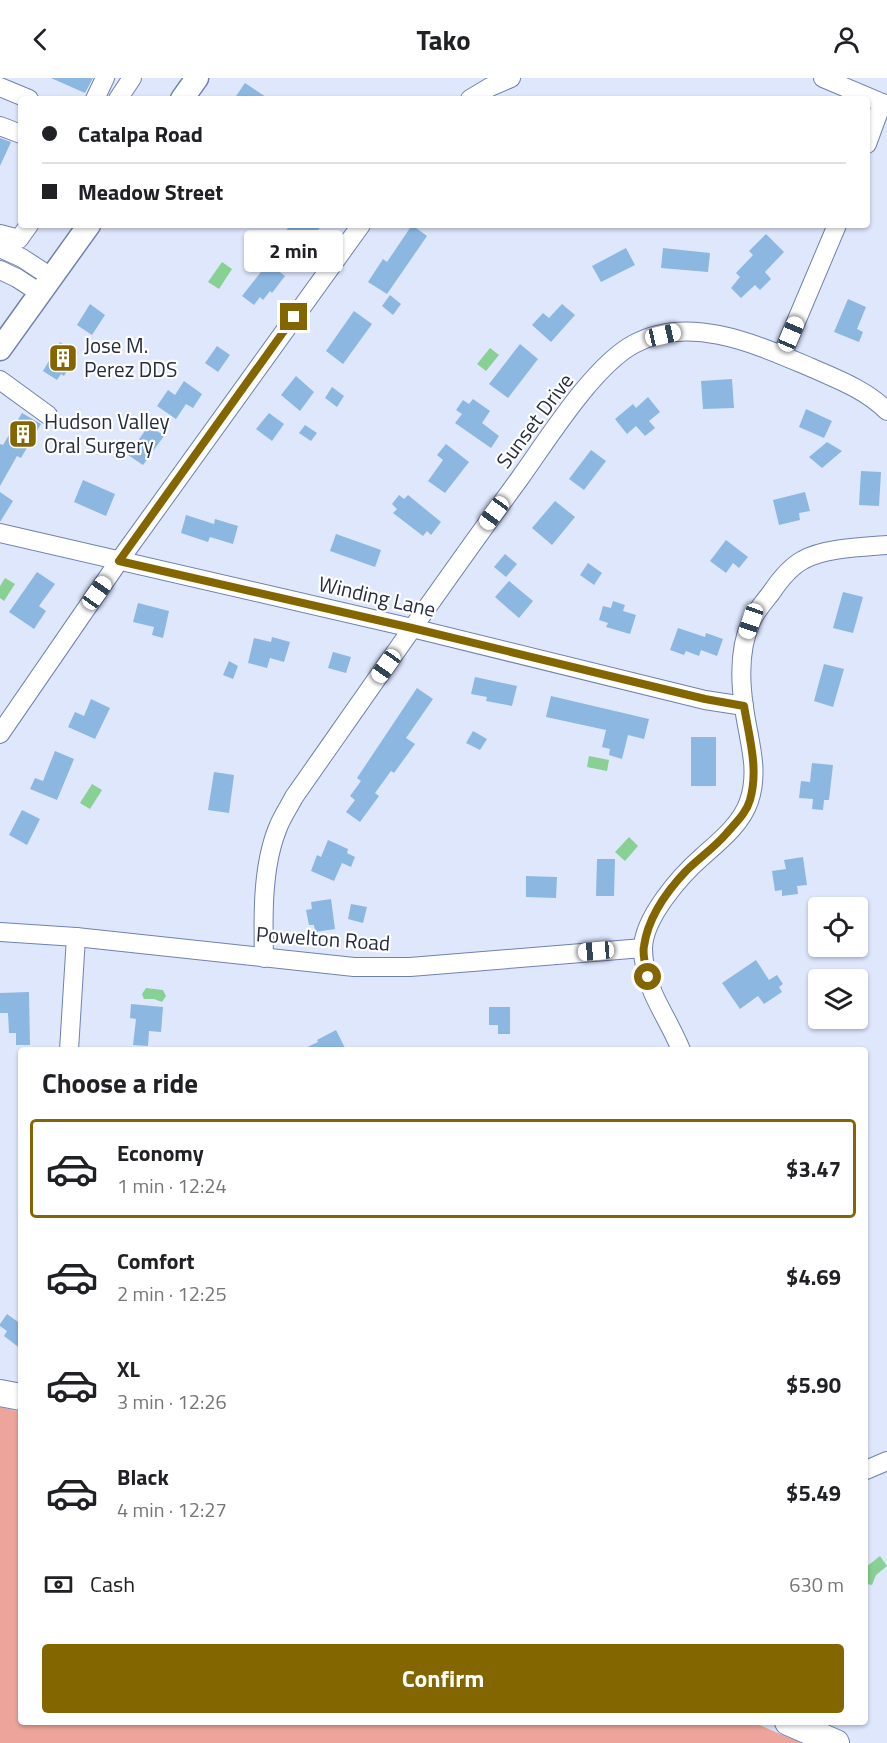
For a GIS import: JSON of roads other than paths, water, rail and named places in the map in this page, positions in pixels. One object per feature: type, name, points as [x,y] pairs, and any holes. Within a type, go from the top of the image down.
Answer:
[{"type":"highway","points":[[0,1393],[18,1396]]},
{"type":"highway","points":[[795,1725],[836,1743]]},
{"type":"main road","points":[[184,96],[197,78]]},
{"type":"main road","points":[[0,349],[87,228]]},
{"type":"street","points":[[96,96],[105,78]]},
{"type":"street","points":[[120,96],[132,78]]},
{"type":"street","points":[[475,96],[511,78]]},
{"type":"street","points":[[823,78],[866,96]]},
{"type":"street","points":[[0,87],[22,96]]},
{"type":"street","points":[[870,98],[885,104],[870,137]]},
{"type":"street","points":[[0,126],[18,134]]},
{"type":"street","points":[[0,234],[19,238],[27,228]]},
{"type":"street","points":[[0,734],[119,561],[359,228]]},
{"type":"street","points":[[782,355],[836,228]]},
{"type":"street","points":[[0,248],[22,258],[45,285]]},
{"type":"street","points":[[0,270],[17,278],[45,285]]},
{"type":"street","name":"Sunset Drive","points":[[264,958],[267,873],[277,830],[294,797],[574,403],[608,364],[634,344],[675,332],[702,333],[741,340],[782,355],[863,392],[887,411]]},
{"type":"street","points":[[0,380],[48,415]]},
{"type":"street","name":"Winding Lane","points":[[0,532],[705,699],[744,706]]},
{"type":"street","points":[[680,1047],[653,993],[643,948],[648,930],[665,896],[687,870],[720,841],[743,814],[749,803],[754,776],[754,760],[744,706],[742,677],[744,643],[751,621],[779,581],[802,561],[814,556],[887,545]]},
{"type":"street","name":"Powelton Road","points":[[0,932],[76,937],[354,967],[410,967],[643,948]]},
{"type":"street","points":[[69,1047],[76,937]]},
{"type":"street","points":[[868,1469],[887,1461]]},
{"type":"place","name":"Jose M. Perez DDS","points":[[63,358]]},
{"type":"place","name":"Hudson Valley Oral Surgery","points":[[23,434]]}]
